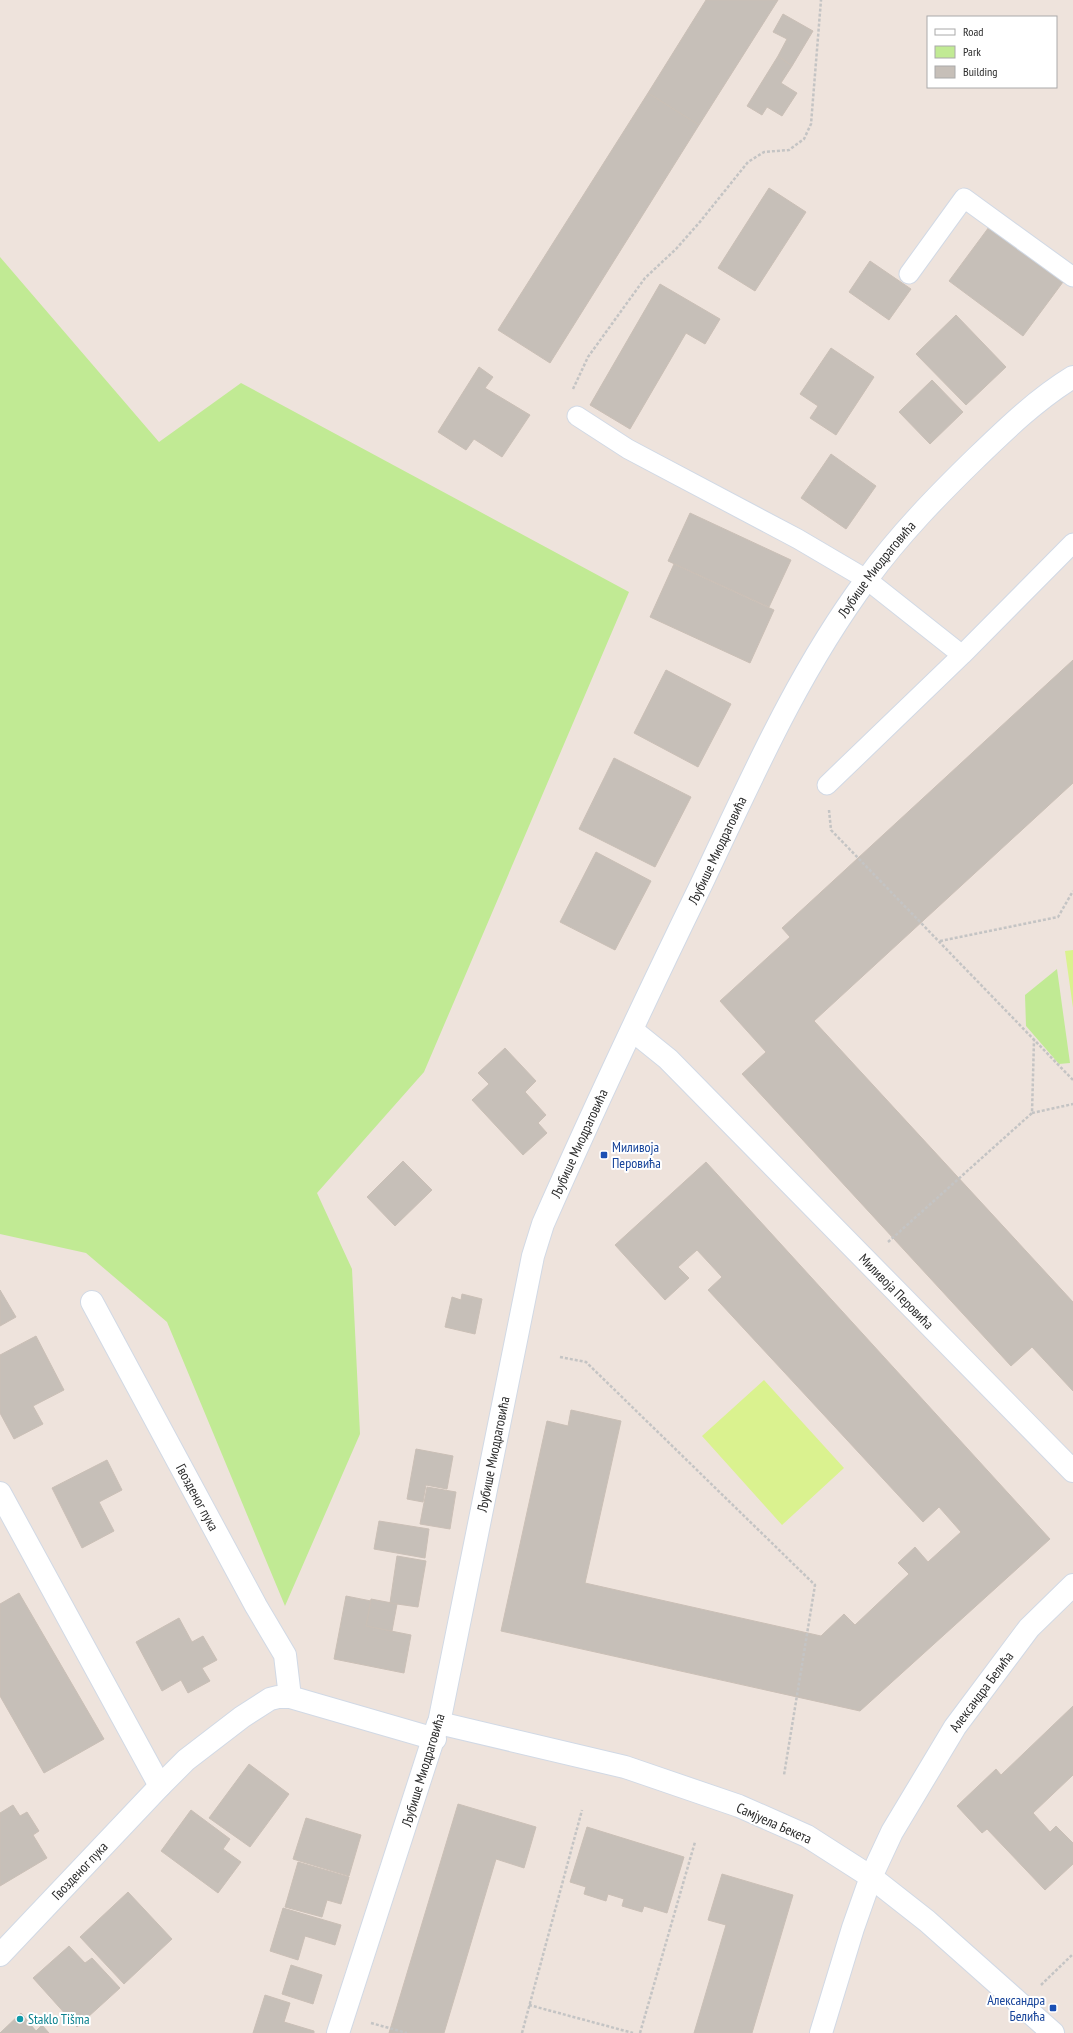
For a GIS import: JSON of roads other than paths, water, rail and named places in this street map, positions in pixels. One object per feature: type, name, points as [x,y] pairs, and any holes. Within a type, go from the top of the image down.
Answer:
[{"type":"street","name":"Љубише Миодраговића","points":[[338,2033],[437,1731],[533,1256],[546,1217],[632,1030],[764,754],[811,665],[866,579],[900,537],[939,493],[1016,419],[1073,377]]},
{"type":"street","name":"Миливоја Перовића","points":[[632,1030],[668,1060],[1073,1471]]},
{"type":"street","name":"Гвозденог пука","points":[[92,1302],[256,1606],[285,1655],[290,1697]]},
{"type":"street","points":[[0,1493],[160,1786]]},
{"type":"street","name":"Александра Белића","points":[[821,2033],[853,1928],[871,1877],[892,1832],[954,1727],[1029,1628],[1073,1586]]},
{"type":"street","name":"Гвозденог пука","points":[[0,1955],[186,1760],[242,1717],[270,1699],[290,1697],[437,1731]]},
{"type":"street","name":"Самјуела Бекета","points":[[437,1731],[625,1767],[738,1806],[808,1836],[871,1877],[927,1921],[1022,2003],[1053,2033]]},
{"type":"lane","points":[[909,274],[964,198],[1073,277]]},
{"type":"lane","points":[[577,416],[628,449],[798,539],[866,579],[962,655]]},
{"type":"lane","points":[[827,786],[962,655],[1073,543]]},
{"type":"place","name":"Миливоја Перовића","points":[[604,1155]]},
{"type":"place","name":"Александра Белића","points":[[1053,2008]]},
{"type":"place","name":"Staklo Tišma","points":[[20,2019]]}]
